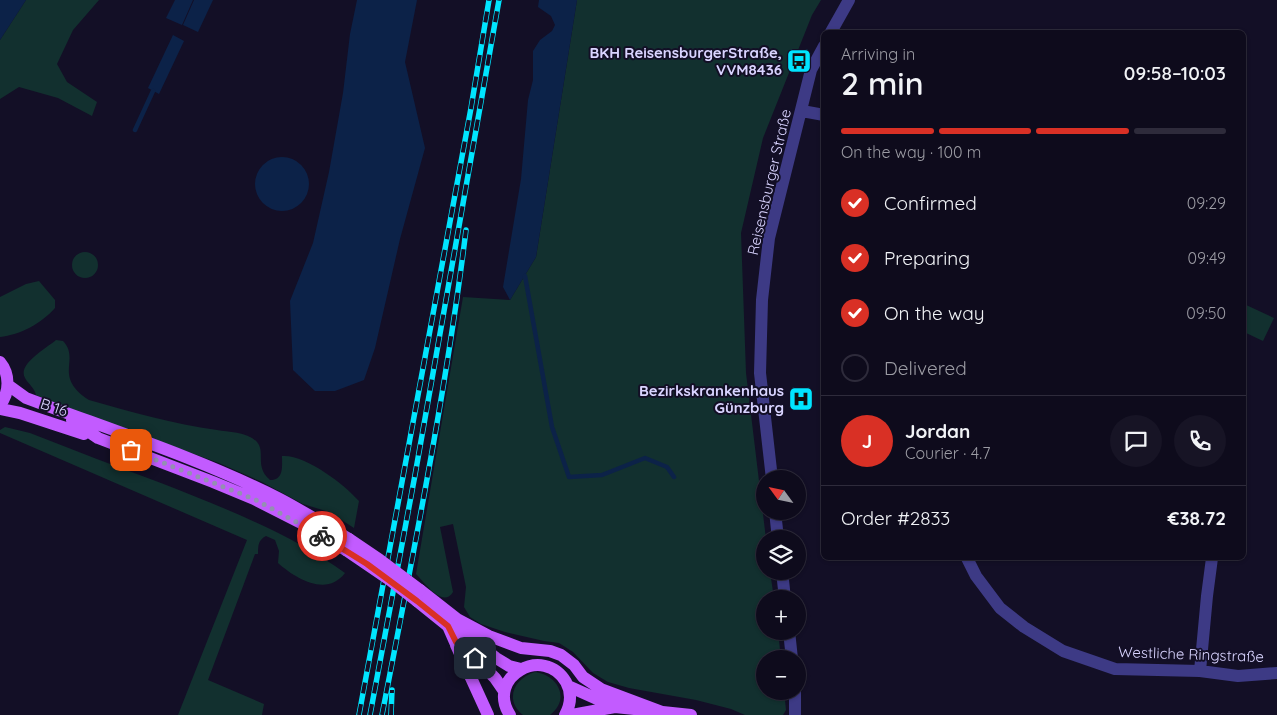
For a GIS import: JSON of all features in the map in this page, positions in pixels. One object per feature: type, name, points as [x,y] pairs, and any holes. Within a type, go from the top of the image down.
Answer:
[{"type":"main road","points":[[0,362],[7,375],[8,385],[0,405]]},
{"type":"main road","name":"B 16","points":[[8,385],[26,398],[199,462],[280,499],[348,545],[390,580],[418,595],[496,658],[509,666],[521,669],[540,665],[552,668],[562,676],[568,686],[614,707]]},
{"type":"main road","name":"B 16","points":[[52,407],[98,438]]},
{"type":"main road","name":"B 16","points":[[0,409],[20,413],[98,438],[213,482],[254,499],[348,545]]},
{"type":"main road","name":"B 16","points":[[453,623],[456,642],[495,678],[504,691],[504,701],[510,715]]},
{"type":"main road","name":"B 16","points":[[453,623],[521,648],[550,651],[561,655],[574,665],[583,677],[601,689],[665,713]]},
{"type":"main road","points":[[456,642],[488,715]]},
{"type":"main road","points":[[504,691],[510,678],[521,669]]},
{"type":"main road","points":[[565,715],[569,707],[568,686]]},
{"type":"main road","name":"B 16","points":[[572,715],[614,707],[691,715]]},
{"type":"street","points":[[832,30],[849,0]]},
{"type":"street","name":"Reisensburger Straße","points":[[771,470],[760,373],[762,300],[769,238],[811,70],[821,52]]},
{"type":"street","points":[[802,111],[821,114]]},
{"type":"street","name":"Westliche Ringstraße","points":[[968,560],[976,576],[1000,608],[1024,627],[1063,651],[1115,669],[1200,671],[1238,676],[1277,673]]},
{"type":"street","points":[[1200,671],[1212,560]]},
{"type":"street","points":[[795,700],[795,715]]},
{"type":"green space","points":[[26,0],[99,0],[73,30],[57,64],[67,82],[97,102],[92,116],[58,98],[19,87],[0,99],[0,40]]},
{"type":"green space","points":[[577,0],[821,0],[812,15],[763,138],[741,233],[746,373],[758,470],[756,470],[756,520],[764,520],[765,530],[756,530],[756,580],[771,580],[773,590],[756,590],[756,640],[779,640],[780,650],[756,650],[756,700],[785,700],[786,710],[783,715],[745,715],[731,709],[696,700],[629,688],[608,682],[593,673],[573,652],[559,643],[505,632],[481,624],[470,617],[464,607],[466,587],[453,524],[440,527],[453,592],[449,596],[439,596],[416,574],[463,297],[510,300],[536,257]]},
{"type":"green space","points":[[85,252],[94,256],[98,265],[94,274],[85,278],[76,274],[72,265],[76,256]]},
{"type":"green space","points":[[39,281],[55,300],[55,308],[44,319],[30,327],[15,334],[0,337],[0,297],[26,284]]},
{"type":"green space","points":[[1246,305],[1274,318],[1263,341],[1246,333]]},
{"type":"green space","points":[[56,340],[63,341],[68,348],[69,376],[72,383],[89,400],[169,421],[248,436],[257,442],[259,446],[262,470],[270,480],[278,478],[280,475],[282,456],[302,460],[313,465],[334,479],[359,501],[354,528],[329,512],[303,504],[262,482],[219,463],[61,406],[36,395],[25,378],[25,367],[34,357]]},
{"type":"green space","points":[[5,427],[30,433],[256,522],[302,546],[345,573],[338,580],[329,584],[321,585],[302,580],[278,563],[279,551],[275,540],[266,536],[260,541],[258,554],[255,554],[208,680],[264,704],[262,715],[178,715],[247,540],[0,433],[0,430]]},
{"type":"green space","points":[[535,672],[550,678],[559,689],[561,695],[560,702],[550,715],[523,715],[514,703],[513,696],[517,684]]},
{"type":"water","points":[[0,0],[26,0],[0,40]]},
{"type":"water","points":[[175,0],[193,0],[182,25],[166,18]]},
{"type":"water","points":[[194,0],[213,0],[198,32],[183,25]]},
{"type":"water","points":[[357,0],[417,0],[405,62],[425,148],[400,239],[375,348],[364,380],[335,391],[315,391],[293,370],[290,301],[313,243],[329,172]]},
{"type":"water","points":[[539,0],[577,0],[536,257],[510,300],[503,287],[521,179],[528,100],[533,80],[533,51],[540,40],[552,31],[555,25],[551,16],[538,7]]},
{"type":"water","points":[[173,35],[184,41],[159,94],[148,88]]},
{"type":"water","points":[[277,157],[287,157],[297,161],[305,169],[309,184],[305,199],[297,207],[287,211],[277,211],[267,207],[259,199],[255,189],[255,179],[259,169],[267,161]]},
{"type":"waterway","points":[[135,130],[153,91]]},
{"type":"waterway","points":[[525,276],[552,427],[569,477],[602,475],[645,458],[667,467],[674,477]]},
{"type":"railway","points":[[359,715],[471,108],[489,0]]},
{"type":"railway","points":[[370,715],[415,475],[499,0]]},
{"type":"railway","points":[[382,715],[439,413],[466,230]]},
{"type":"railway","points":[[391,715],[392,690]]},
{"type":"way so far","points":[[131,450],[254,499],[322,536]]},
{"type":"place","name":"BKH ReisensburgerStraße, VVM8436","points":[[799,61]]},
{"type":"place","name":"Bezirkskrankenhaus Günzburg","points":[[801,399]]},
{"type":"route","points":[[322,536],[367,564],[417,601],[448,626],[456,642],[475,658]]}]
